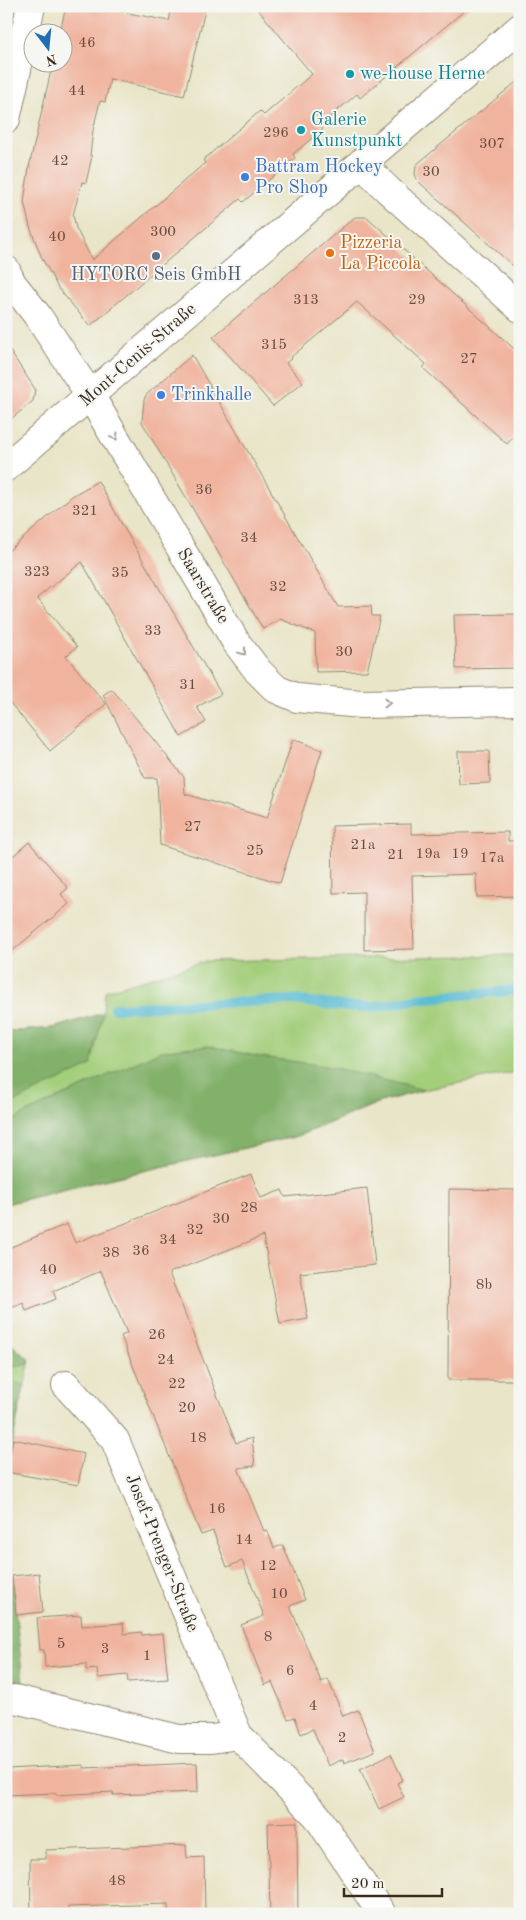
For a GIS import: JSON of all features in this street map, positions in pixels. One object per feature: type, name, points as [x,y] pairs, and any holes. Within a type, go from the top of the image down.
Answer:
[{"type":"street","points":[[6,119],[32,6]]},
{"type":"street","name":"Mont-Cenis-Straße","points":[[6,467],[520,28]]},
{"type":"street","points":[[361,164],[520,308]]},
{"type":"street","name":"Saarstraße","points":[[6,270],[12,283],[37,315],[90,395],[236,642],[258,671],[276,689],[297,698],[361,704],[520,700]]},
{"type":"street","name":"Josef-Prenger-Straße","points":[[66,1385],[115,1440],[238,1735],[317,1816],[382,1914]]},
{"type":"street","points":[[15,1699],[179,1739],[211,1739],[238,1735]]},
{"type":"green space","points":[[520,955],[520,1071],[424,1090],[380,1102],[298,1136],[6,1204],[6,1032],[53,1028],[103,1013],[105,991],[206,961]]},
{"type":"green space","points":[[103,1013],[91,1065],[6,1106],[6,1032],[53,1028]]},
{"type":"green space","points":[[208,1046],[261,1057],[326,1066],[424,1090],[380,1102],[298,1136],[6,1204],[6,1124],[30,1111],[161,1051]]},
{"type":"green space","points":[[6,1340],[30,1360],[6,1472]]},
{"type":"green space","points":[[6,1341],[30,1360],[29,1364],[6,1369]]},
{"type":"green space","points":[[6,1382],[24,1385],[6,1472]]},
{"type":"green space","points":[[6,1522],[23,1682],[12,1681],[9,1690],[6,1690]]},
{"type":"building","points":[[66,6],[119,6],[118,11],[169,21],[172,6],[206,6],[184,96],[110,79],[105,102],[100,101],[93,130],[90,156],[92,156],[86,183],[82,182],[73,215],[76,228],[92,260],[205,163],[203,160],[260,111],[264,115],[312,74],[255,6],[470,6],[360,98],[357,94],[320,125],[323,129],[293,154],[295,158],[243,202],[240,199],[90,326],[58,288],[41,256],[30,227],[24,202],[29,167],[51,72],[72,72],[72,22],[62,22]]},
{"type":"building","points":[[520,79],[520,272],[420,183],[415,174],[416,165]]},
{"type":"building","points":[[355,217],[367,217],[520,354],[520,429],[507,444],[423,368],[426,364],[357,302],[290,358],[286,363],[303,382],[273,406],[213,337]]},
{"type":"building","points":[[6,345],[35,389],[33,401],[6,423]]},
{"type":"building","points":[[192,355],[338,607],[371,606],[372,616],[380,616],[367,671],[316,672],[315,633],[280,619],[263,629],[142,422],[146,395]]},
{"type":"building","points":[[98,481],[221,694],[197,707],[206,722],[181,737],[82,562],[37,598],[77,647],[66,656],[106,704],[50,751],[6,698],[6,553],[72,496]]},
{"type":"building","points":[[520,614],[520,668],[456,669],[454,615]]},
{"type":"building","points":[[112,689],[184,777],[185,794],[267,818],[293,739],[322,750],[280,883],[160,845],[157,778],[145,778],[103,695]]},
{"type":"building","points":[[458,751],[489,751],[490,783],[459,784]]},
{"type":"building","points":[[411,824],[411,834],[508,832],[508,841],[520,841],[520,896],[477,897],[476,874],[412,876],[414,949],[364,950],[364,892],[333,893],[332,826]]},
{"type":"building","points":[[29,842],[68,888],[61,894],[69,904],[6,956],[6,862]]},
{"type":"building","points":[[251,1174],[261,1198],[282,1190],[285,1197],[367,1188],[375,1265],[300,1273],[308,1319],[280,1324],[263,1236],[169,1273],[236,1443],[252,1438],[255,1466],[238,1468],[264,1531],[267,1530],[274,1548],[283,1545],[305,1600],[290,1606],[321,1682],[328,1679],[343,1716],[358,1710],[375,1751],[344,1763],[343,1759],[328,1766],[313,1729],[301,1734],[295,1717],[288,1719],[272,1682],[265,1685],[241,1625],[264,1616],[253,1588],[242,1561],[227,1567],[213,1531],[201,1535],[121,1336],[127,1333],[101,1271],[53,1291],[56,1299],[26,1311],[23,1303],[6,1310],[6,1249],[67,1224],[75,1243]]},
{"type":"building","points":[[449,1189],[520,1190],[520,1380],[448,1380]]},
{"type":"building","points":[[13,1439],[84,1454],[78,1485],[6,1472]]},
{"type":"building","points":[[39,1573],[43,1612],[16,1615],[12,1576]]},
{"type":"building","points":[[81,1615],[82,1626],[123,1623],[124,1634],[141,1632],[142,1635],[163,1633],[168,1679],[128,1682],[127,1675],[98,1678],[97,1669],[86,1670],[86,1664],[45,1667],[44,1650],[40,1650],[37,1618]]},
{"type":"building","points":[[391,1754],[403,1780],[397,1783],[404,1797],[379,1809],[360,1769]]},
{"type":"building","points":[[197,1763],[198,1792],[113,1795],[113,1792],[6,1795],[6,1769],[84,1765],[84,1768]]},
{"type":"building","points":[[297,1822],[298,1914],[270,1914],[268,1823]]},
{"type":"building","points":[[186,1845],[187,1858],[204,1857],[205,1914],[168,1914],[168,1904],[68,1907],[68,1914],[31,1914],[30,1859],[46,1859],[46,1850]]},
{"type":"waterway","points":[[114,1008],[293,1000],[349,1007],[375,1007],[416,999],[520,990]]},
{"type":"place","name":"we-house Herne","points":[[350,74]]},
{"type":"place","name":"Galerie Kunstpunkt","points":[[301,130]]},
{"type":"place","name":"Battram Hockey Pro Shop","points":[[245,177]]},
{"type":"place","name":"Pizzeria La Piccola","points":[[330,253]]},
{"type":"place","name":"HYTORC Seis GmbH","points":[[156,256]]},
{"type":"place","name":"Trinkhalle","points":[[161,395]]}]
